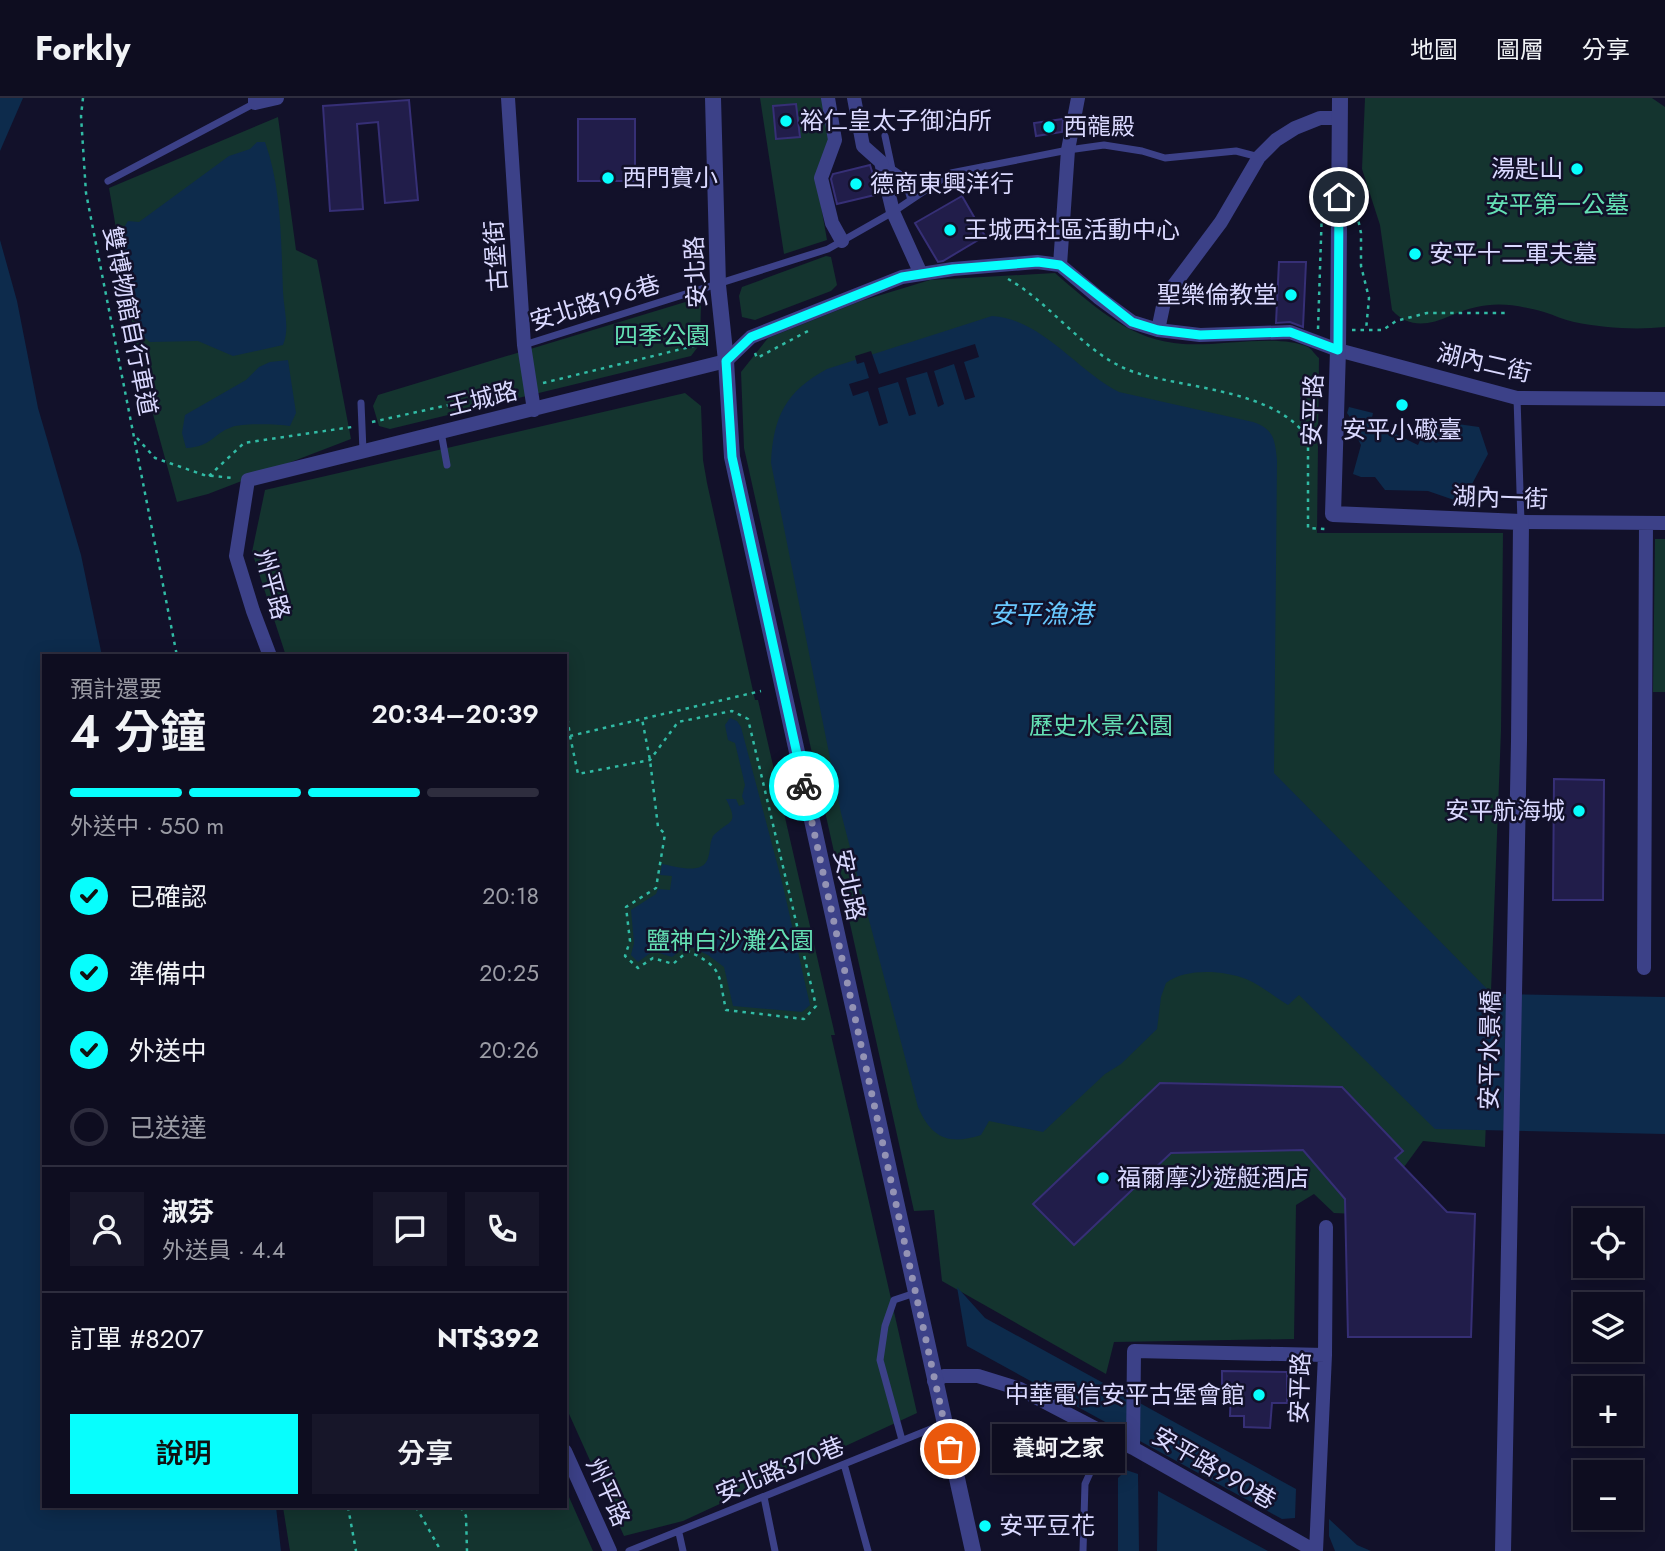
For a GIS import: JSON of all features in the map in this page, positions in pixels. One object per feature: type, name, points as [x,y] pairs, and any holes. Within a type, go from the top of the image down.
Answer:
[{"type":"street","points":[[255,100],[277,98]]},
{"type":"street","name":"古堡街","points":[[508,98],[524,345],[534,410]]},
{"type":"street","name":"安北路","points":[[713,98],[718,285],[732,457],[973,1551]]},
{"type":"street","points":[[828,98],[835,140],[821,178],[832,223],[842,242]]},
{"type":"street","points":[[854,98],[863,146],[881,162],[893,212],[921,274]]},
{"type":"street","points":[[726,361],[751,337],[902,277],[953,269],[1038,262],[1060,265],[1068,150],[1078,98]]},
{"type":"street","name":"安平路","points":[[1333,521],[1338,350],[1340,98]]},
{"type":"street","points":[[1158,330],[1164,297],[1221,222],[1259,157],[1276,139],[1295,128],[1320,118],[1340,118]]},
{"type":"street","name":"湖內二街","points":[[1060,265],[1132,322],[1158,330],[1200,335],[1290,332],[1338,350],[1517,398],[1665,399]]},
{"type":"street","name":"王城路","points":[[248,480],[726,361]]},
{"type":"street","name":"州平路","points":[[248,480],[236,556],[269,654]]},
{"type":"street","name":"湖內一街","points":[[1333,521],[1665,523]]},
{"type":"street","name":"安平水景橋","points":[[1503,1551],[1521,522]]},
{"type":"street","points":[[1644,968],[1646,523]]},
{"type":"street","name":"安平路","points":[[1315,1551],[1325,1355],[1326,1227]]},
{"type":"street","points":[[1133,1448],[1134,1351],[1325,1355]]},
{"type":"street","name":"安平路990巷","points":[[934,1381],[944,1377],[964,1376],[996,1380],[1020,1389],[1133,1448],[1315,1551]]},
{"type":"street","name":"州平路","points":[[567,1455],[610,1551]]},
{"type":"lane","points":[[108,181],[255,100]]},
{"type":"lane","points":[[885,136],[892,169],[904,177],[911,200]]},
{"type":"lane","name":"安北路196巷","points":[[524,345],[828,250],[893,212],[951,173],[1104,145],[1165,158],[1236,151],[1259,157]]},
{"type":"lane","points":[[1517,398],[1521,522]]},
{"type":"lane","points":[[361,403],[363,452]]},
{"type":"lane","points":[[442,432],[447,465]]},
{"type":"lane","points":[[902,1440],[880,1360],[885,1326],[894,1300],[915,1293]]},
{"type":"lane","name":"安北路370巷","points":[[629,1551],[944,1424]]},
{"type":"lane","points":[[1083,1551],[1085,1484],[1107,1435]]},
{"type":"lane","points":[[844,1464],[867,1551]]},
{"type":"lane","points":[[764,1497],[775,1551]]},
{"type":"lane","points":[[679,1532],[683,1551]]},
{"type":"path","name":"雙博物館自行車道","points":[[83,98],[81,116],[86,193],[135,435],[155,458],[209,476],[248,480]]},
{"type":"path","points":[[1317,342],[1323,197]]},
{"type":"path","points":[[1353,201],[1361,233],[1361,266],[1369,298],[1366,330]]},
{"type":"path","points":[[1003,277],[1016,284],[1109,361],[1135,373],[1258,402],[1295,422],[1308,438],[1308,528],[1333,521]]},
{"type":"path","points":[[1338,330],[1382,330],[1396,321],[1427,313],[1506,313]]},
{"type":"path","points":[[751,337],[757,358],[813,329]]},
{"type":"path","points":[[209,476],[244,443],[362,425],[694,346],[723,332]]},
{"type":"path","points":[[135,435],[177,654]]},
{"type":"path","points":[[570,736],[761,691]]},
{"type":"path","points":[[567,722],[578,774],[650,760],[678,722],[732,711],[748,719],[816,1006],[804,1019],[726,1010],[717,969],[705,959],[688,951],[673,964],[653,958],[638,968],[625,956],[629,941],[626,907],[656,888],[665,834],[658,827],[650,760],[642,719]]},
{"type":"path","points":[[348,1508],[356,1551]]},
{"type":"path","points":[[417,1508],[441,1551]]},
{"type":"path","points":[[462,1508],[466,1516],[467,1551]]},
{"type":"green space","points":[[760,98],[822,98],[830,147],[816,177],[827,240],[784,254]]},
{"type":"green space","name":"安平第一公墓","points":[[1365,98],[1652,98],[1665,107],[1665,327],[1596,326],[1507,305],[1474,308],[1420,324],[1399,316],[1392,310],[1380,225],[1362,169]]},
{"type":"green space","points":[[278,117],[296,250],[317,260],[351,439],[208,494],[177,502],[140,367],[109,188]]},
{"type":"green space","name":"四季公園","points":[[826,256],[831,257],[837,285],[831,291],[755,320],[742,317],[739,296],[742,287]]},
{"type":"green space","name":"歷史水景公園","points":[[1055,273],[1110,317],[1157,340],[1189,344],[1279,341],[1311,349],[1319,358],[1317,533],[1503,533],[1501,731],[1485,1147],[1423,1141],[1404,1167],[1356,1214],[1334,1213],[1314,1194],[1296,1205],[1294,1339],[1114,1342],[1106,1374],[942,1281],[934,1210],[914,1211],[744,448],[741,372],[768,338],[861,301],[930,280]]},
{"type":"green space","name":"四季公園","points":[[692,300],[701,303],[700,344],[691,356],[390,429],[379,426],[373,406],[378,395]]},
{"type":"green space","name":"鹽神白沙灘公園","points":[[685,393],[701,406],[703,460],[707,483],[755,700],[758,700],[835,1035],[831,1035],[917,1413],[683,1521],[624,1536],[567,1409],[567,654],[285,654],[252,552],[265,490]]},
{"type":"green space","points":[[1655,539],[1665,539],[1665,692],[1653,692]]},
{"type":"green space","points":[[567,1492],[593,1551],[290,1551],[283,1508],[567,1508]]},
{"type":"water","points":[[0,98],[23,98],[0,151]]},
{"type":"water","points":[[257,142],[265,142],[278,197],[286,326],[283,345],[233,356],[198,341],[150,342],[142,336],[115,242],[128,221],[139,222],[229,156],[250,149]]},
{"type":"water","points":[[0,240],[17,301],[38,408],[81,555],[102,654],[42,654],[42,1508],[276,1508],[281,1551],[0,1551]]},
{"type":"water","name":"安平漁港","points":[[992,316],[1027,326],[1119,392],[1253,422],[1269,432],[1274,441],[1277,460],[1274,773],[1492,994],[1665,997],[1665,1134],[1435,1129],[1299,995],[1288,1005],[1246,979],[1204,972],[1183,975],[1166,983],[1161,997],[1157,1029],[1043,1132],[989,1121],[981,1135],[951,1139],[936,1133],[929,1126],[918,1107],[841,813],[771,463],[772,447],[784,407],[801,386],[813,377],[827,369]]},
{"type":"water","points":[[288,360],[296,413],[290,426],[237,426],[225,430],[207,443],[186,448],[182,433],[185,415],[246,380],[259,367],[270,362]]},
{"type":"water","points":[[1349,407],[1373,413],[1371,422],[1418,445],[1429,420],[1479,427],[1488,454],[1472,484],[1454,500],[1428,491],[1385,490],[1375,477],[1353,474],[1361,445],[1347,413]]},
{"type":"water","points":[[730,718],[737,721],[741,727],[783,886],[810,1005],[802,1012],[733,1006],[724,967],[708,955],[687,945],[672,957],[653,951],[638,962],[631,955],[634,943],[631,910],[656,894],[658,889],[670,890],[672,876],[660,875],[662,864],[701,867],[709,855],[713,836],[731,821],[732,814],[726,799],[736,799],[739,806],[745,804],[742,796],[745,785],[735,743],[728,740],[725,725]]},
{"type":"water","points":[[957,1287],[985,1318],[1296,1489],[1295,1518],[1282,1519],[967,1346]]},
{"type":"water","points":[[1126,1470],[1138,1474],[1139,1551],[1118,1551],[1118,1478]]},
{"type":"water","points":[[1158,1491],[1268,1551],[1157,1551]]},
{"type":"water","points":[[1329,1519],[1357,1545],[1371,1551],[1335,1551],[1329,1536]]},
{"type":"pier","points":[[975,344],[979,357],[964,362],[975,397],[965,400],[954,364],[934,371],[944,404],[938,407],[927,372],[906,378],[916,414],[909,416],[898,382],[878,388],[888,423],[879,426],[868,391],[853,396],[849,384],[869,378],[864,362],[857,364],[855,356],[871,351],[879,374]]},
{"type":"building","points":[[409,100],[418,200],[385,203],[378,122],[357,124],[363,209],[330,211],[323,106]]},
{"type":"building","name":"裕仁皇太子御泊所","points":[[796,104],[800,137],[776,139],[773,106]]},
{"type":"building","points":[[578,119],[635,119],[635,181],[578,181]]},
{"type":"building","name":"西㡣殿","points":[[1063,119],[1062,132],[1036,136],[1034,123]]},
{"type":"building","name":"德商東興洋行","points":[[870,165],[879,194],[837,204],[831,179],[833,174]]},
{"type":"building","name":"王城西社區活動中心","points":[[962,196],[985,236],[938,262],[915,223]]},
{"type":"building","name":"聖樂倫教堂","points":[[1279,262],[1306,262],[1303,327],[1290,322],[1276,323]]},
{"type":"building","name":"安平航海城","points":[[1554,779],[1604,780],[1603,900],[1553,900]]},
{"type":"building","points":[[1160,1083],[1342,1087],[1403,1151],[1395,1158],[1447,1212],[1475,1214],[1471,1337],[1348,1337],[1345,1199],[1303,1150],[1171,1153],[1074,1245],[1033,1204]]},
{"type":"building","name":"中華電信安平古堡會館","points":[[1222,1371],[1287,1372],[1287,1403],[1272,1403],[1270,1428],[1244,1427],[1244,1416],[1230,1416],[1231,1388],[1222,1388]]},
{"type":"way so far","points":[[804,786],[950,1449]]},
{"type":"place","name":"裕仁皇太子御泊所","points":[[786,121]]},
{"type":"place","name":"西㡣殿","points":[[1049,127]]},
{"type":"place","name":"湯匙山","points":[[1577,169]]},
{"type":"place","name":"西門實小","points":[[608,178]]},
{"type":"place","name":"德商東興洋行","points":[[856,184]]},
{"type":"place","name":"王城西社區活動中心","points":[[950,230]]},
{"type":"place","name":"安平十二軍夫墓","points":[[1415,254]]},
{"type":"place","name":"聖樂倫教堂","points":[[1291,295]]},
{"type":"place","name":"安平小礮臺","points":[[1402,405]]},
{"type":"place","name":"安平航海城","points":[[1579,811]]},
{"type":"place","name":"福爾摩沙遊艇酒店","points":[[1103,1178]]},
{"type":"place","name":"中華電信安平古堡會館","points":[[1259,1395]]},
{"type":"place","name":"養蚵之家","points":[[950,1449]]},
{"type":"place","name":"安平豆花","points":[[985,1526]]},
{"type":"route","points":[[804,786],[732,457],[726,361],[751,337],[902,277],[953,269],[1038,262],[1060,265],[1132,322],[1158,330],[1200,335],[1290,332],[1338,350],[1339,197]]}]
